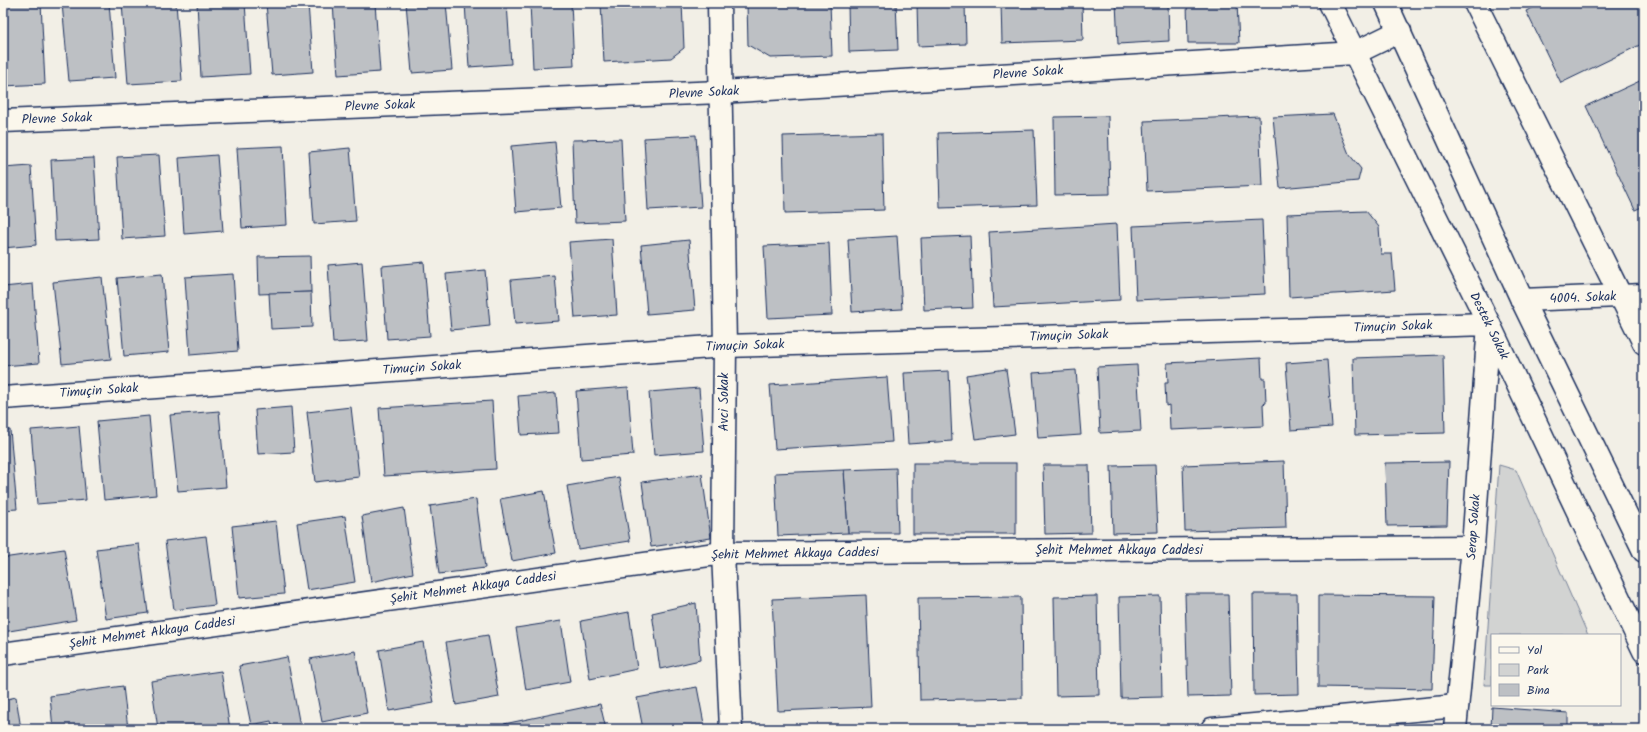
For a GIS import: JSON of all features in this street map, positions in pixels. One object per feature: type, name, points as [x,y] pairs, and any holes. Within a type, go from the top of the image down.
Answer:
[{"type":"street","name":"Avci Sokak","points":[[719,3],[724,346],[723,553],[731,729]]},
{"type":"street","name":"Destek Sokak","points":[[1330,3],[1489,324],[1644,652]]},
{"type":"street","points":[[1386,3],[1522,300],[1644,551]]},
{"type":"street","points":[[1475,3],[1644,343]]},
{"type":"street","name":"Plevne Sokak","points":[[3,121],[721,92],[1355,52],[1400,31]]},
{"type":"street","name":"4004. Sokak","points":[[1522,300],[1644,295]]},
{"type":"street","name":"Timuçin Sokak","points":[[3,398],[724,346],[1489,324]]},
{"type":"street","name":"Serap Sokak","points":[[1455,729],[1473,547],[1489,324]]},
{"type":"street","name":"Şehit Mehmet Akkaya Caddesi","points":[[3,654],[723,553],[1473,547]]},
{"type":"street","points":[[1212,729],[1457,706]]},
{"type":"green space","points":[[1499,465],[1516,470],[1588,634],[1491,634],[1491,685],[1484,685]]},
{"type":"building","points":[[3,3],[41,3],[45,84],[3,86]]},
{"type":"building","points":[[62,3],[109,3],[115,78],[69,81]]},
{"type":"building","points":[[122,3],[176,3],[182,81],[128,84]]},
{"type":"building","points":[[197,3],[245,3],[250,74],[201,77]]},
{"type":"building","points":[[266,3],[308,3],[313,72],[272,75]]},
{"type":"building","points":[[333,3],[375,3],[380,72],[338,75]]},
{"type":"building","points":[[406,3],[446,3],[452,70],[412,73]]},
{"type":"building","points":[[465,3],[507,3],[511,64],[469,67]]},
{"type":"building","points":[[530,3],[571,3],[574,66],[533,68]]},
{"type":"building","points":[[601,3],[682,3],[684,48],[671,58],[604,62]]},
{"type":"building","points":[[747,3],[830,3],[832,56],[770,58],[748,45]]},
{"type":"building","points":[[848,3],[896,3],[898,50],[849,52]]},
{"type":"building","points":[[917,3],[965,3],[966,44],[918,46]]},
{"type":"building","points":[[1001,3],[1082,3],[1083,40],[1002,43]]},
{"type":"building","points":[[1116,3],[1168,3],[1169,41],[1118,44]]},
{"type":"building","points":[[1187,3],[1237,3],[1239,43],[1188,43]]},
{"type":"building","points":[[1543,3],[1644,3],[1644,43],[1561,83],[1526,11]]},
{"type":"building","points":[[1644,79],[1644,206],[1635,210],[1586,106]]},
{"type":"building","points":[[1333,114],[1349,154],[1361,169],[1358,181],[1280,188],[1273,117]]},
{"type":"building","points":[[1108,116],[1110,194],[1055,195],[1054,117]]},
{"type":"building","points":[[1259,116],[1262,186],[1147,191],[1144,121]]},
{"type":"building","points":[[1034,130],[1037,205],[940,208],[938,133]]},
{"type":"building","points":[[882,133],[884,210],[785,213],[783,136]]},
{"type":"building","points":[[696,135],[701,207],[648,210],[644,138]]},
{"type":"building","points":[[621,139],[625,221],[575,223],[572,140]]},
{"type":"building","points":[[555,142],[561,208],[516,212],[511,146]]},
{"type":"building","points":[[283,146],[287,225],[242,228],[237,148]]},
{"type":"building","points":[[350,148],[356,221],[314,224],[309,152]]},
{"type":"building","points":[[159,155],[165,236],[122,239],[117,157]]},
{"type":"building","points":[[217,155],[223,231],[184,234],[179,158]]},
{"type":"building","points":[[94,158],[99,239],[55,241],[51,160]]},
{"type":"building","points":[[31,166],[36,245],[3,248],[3,168]]},
{"type":"building","points":[[1366,211],[1379,227],[1381,254],[1392,254],[1395,290],[1289,297],[1287,214]]},
{"type":"building","points":[[1262,220],[1265,294],[1136,300],[1133,226]]},
{"type":"building","points":[[1117,224],[1120,300],[993,307],[989,232]]},
{"type":"building","points":[[897,236],[902,309],[852,312],[848,239]]},
{"type":"building","points":[[970,236],[973,308],[924,310],[921,238]]},
{"type":"building","points":[[612,239],[617,315],[575,318],[569,242]]},
{"type":"building","points":[[689,240],[695,310],[647,314],[641,245]]},
{"type":"building","points":[[829,243],[832,315],[768,318],[764,246]]},
{"type":"building","points":[[310,256],[311,292],[259,294],[258,257]]},
{"type":"building","points":[[362,262],[368,341],[333,343],[328,265]]},
{"type":"building","points":[[424,262],[430,336],[387,339],[382,266]]},
{"type":"building","points":[[485,270],[490,326],[451,330],[446,274]]},
{"type":"building","points":[[162,274],[169,352],[124,356],[117,278]]},
{"type":"building","points":[[233,274],[238,351],[190,355],[185,277]]},
{"type":"building","points":[[555,276],[559,321],[515,324],[511,280]]},
{"type":"building","points":[[102,277],[111,359],[62,364],[53,282]]},
{"type":"building","points":[[33,284],[39,363],[3,366],[3,287]]},
{"type":"building","points":[[311,292],[312,327],[271,329],[269,293]]},
{"type":"building","points":[[1443,355],[1445,433],[1355,435],[1353,358]]},
{"type":"building","points":[[1261,358],[1262,379],[1265,379],[1266,403],[1263,404],[1264,426],[1170,430],[1169,405],[1166,406],[1165,383],[1168,383],[1167,363]]},
{"type":"building","points":[[1327,360],[1332,427],[1291,430],[1286,363]]},
{"type":"building","points":[[1137,365],[1141,431],[1100,433],[1097,367]]},
{"type":"building","points":[[1006,369],[1015,434],[975,439],[966,375]]},
{"type":"building","points":[[1076,370],[1081,435],[1038,438],[1033,373]]},
{"type":"building","points":[[949,371],[952,441],[908,444],[904,373]]},
{"type":"building","points":[[887,377],[892,442],[775,449],[770,385]]},
{"type":"building","points":[[628,387],[633,455],[581,459],[576,391]]},
{"type":"building","points":[[699,388],[704,451],[654,455],[649,392]]},
{"type":"building","points":[[556,393],[559,433],[521,435],[518,396]]},
{"type":"building","points":[[492,401],[496,469],[384,476],[379,408]]},
{"type":"building","points":[[291,407],[294,452],[258,454],[255,410]]},
{"type":"building","points":[[351,407],[359,477],[315,482],[307,412]]},
{"type":"building","points":[[219,411],[226,487],[178,491],[170,415]]},
{"type":"building","points":[[149,416],[156,495],[104,500],[97,421]]},
{"type":"building","points":[[79,426],[86,500],[37,504],[31,430]]},
{"type":"building","points":[[3,430],[10,430],[17,509],[3,510]]},
{"type":"building","points":[[1284,461],[1286,528],[1185,531],[1183,465]]},
{"type":"building","points":[[1449,462],[1447,525],[1387,526],[1385,463]]},
{"type":"building","points":[[913,463],[1016,463],[1016,534],[913,534]]},
{"type":"building","points":[[1043,465],[1089,465],[1091,533],[1045,534]]},
{"type":"building","points":[[1155,465],[1158,532],[1113,533],[1111,466]]},
{"type":"building","points":[[896,468],[898,533],[848,533],[844,470]]},
{"type":"building","points":[[844,470],[848,533],[778,536],[775,473]]},
{"type":"building","points":[[702,474],[711,538],[651,547],[642,482]]},
{"type":"building","points":[[619,477],[630,541],[578,549],[567,486]]},
{"type":"building","points":[[544,491],[556,553],[512,561],[500,499]]},
{"type":"building","points":[[476,499],[485,568],[439,574],[430,506]]},
{"type":"building","points":[[404,508],[413,573],[371,582],[362,516]]},
{"type":"building","points":[[345,516],[355,582],[307,590],[297,523]]},
{"type":"building","points":[[276,521],[284,594],[239,598],[232,526]]},
{"type":"building","points":[[206,536],[215,605],[174,610],[165,541]]},
{"type":"building","points":[[139,544],[148,613],[106,619],[96,549]]},
{"type":"building","points":[[64,549],[76,620],[3,632],[3,558]]},
{"type":"building","points":[[1185,594],[1228,594],[1231,696],[1188,697]]},
{"type":"building","points":[[1253,594],[1297,594],[1299,694],[1254,695]]},
{"type":"building","points":[[866,595],[871,707],[778,711],[772,599]]},
{"type":"building","points":[[1319,595],[1435,596],[1432,689],[1319,687]]},
{"type":"building","points":[[1097,596],[1099,695],[1056,696],[1054,597]]},
{"type":"building","points":[[1160,596],[1162,697],[1121,698],[1119,597]]},
{"type":"building","points":[[1021,597],[1022,698],[920,700],[918,598]]},
{"type":"building","points":[[696,603],[700,660],[660,669],[652,613]]},
{"type":"building","points":[[629,612],[637,669],[590,679],[581,621]]},
{"type":"building","points":[[561,621],[570,682],[526,690],[516,628]]},
{"type":"building","points":[[488,635],[499,697],[456,705],[446,642]]},
{"type":"building","points":[[423,642],[434,703],[389,711],[379,650]]},
{"type":"building","points":[[355,651],[367,713],[322,722],[310,659]]},
{"type":"building","points":[[287,657],[300,726],[284,729],[273,729],[271,721],[251,725],[239,666]]},
{"type":"building","points":[[221,671],[230,729],[158,729],[151,681]]},
{"type":"building","points":[[123,686],[128,729],[53,729],[50,696]]},
{"type":"building","points":[[697,687],[705,729],[643,729],[637,698]]},
{"type":"building","points":[[16,697],[21,729],[3,729],[3,700]]},
{"type":"building","points":[[600,704],[606,729],[505,729],[504,724]]},
{"type":"building","points":[[1492,707],[1568,713],[1568,729],[1491,729]]}]
